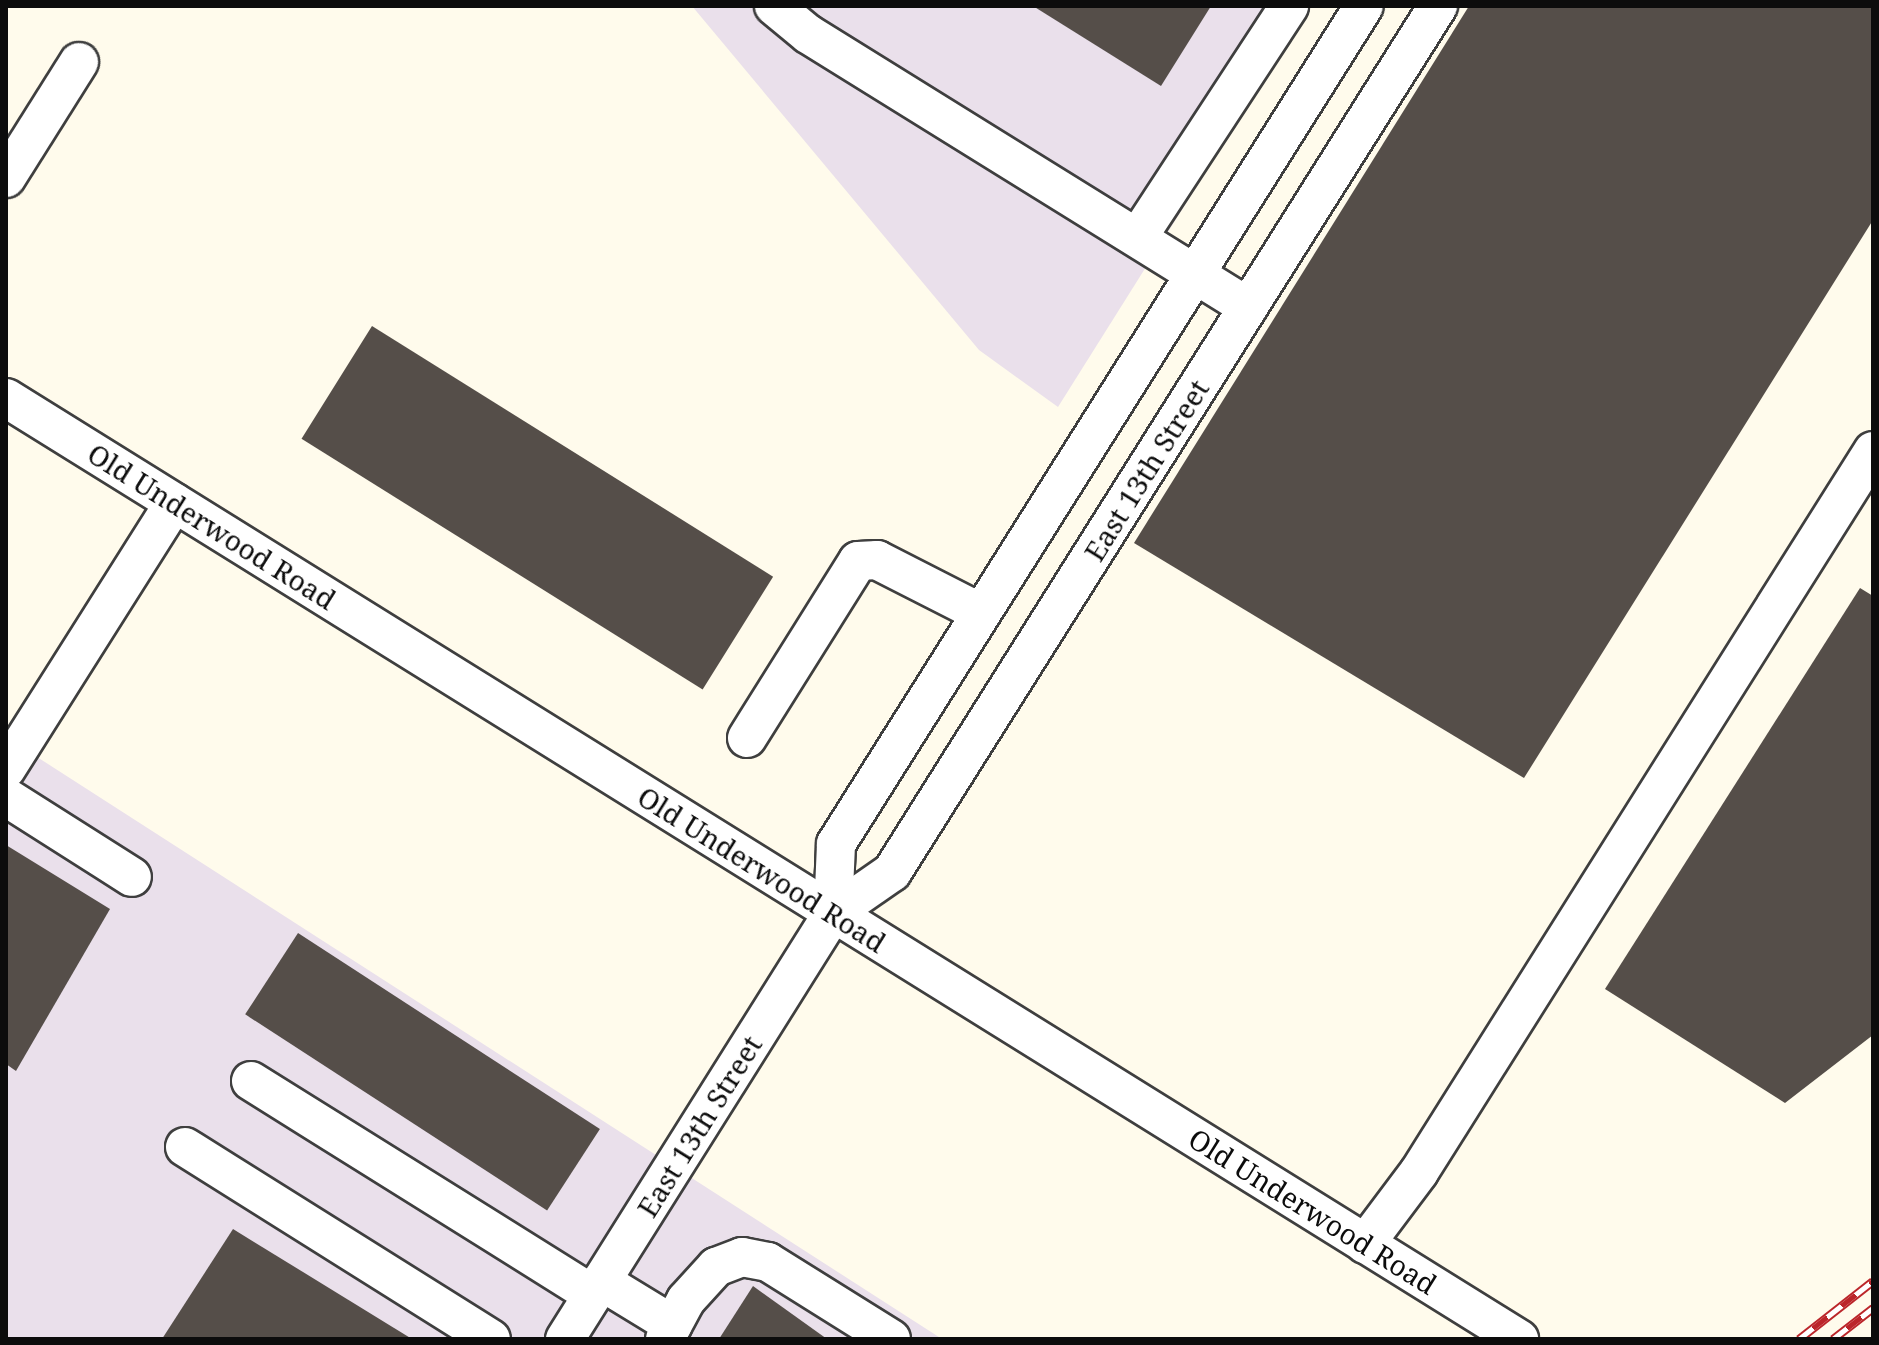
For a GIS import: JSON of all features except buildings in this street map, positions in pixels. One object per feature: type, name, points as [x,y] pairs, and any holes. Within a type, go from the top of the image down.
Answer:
[{"type":"street","points":[[774,6],[808,34],[1248,307]]},
{"type":"street","points":[[1138,237],[1289,6]]},
{"type":"street","name":"East 13th Street","points":[[833,913],[836,844],[1364,6]]},
{"type":"street","name":"East 13th Street","points":[[565,1339],[833,913],[892,872],[1438,6]]},
{"type":"street","points":[[6,178],[79,62]]},
{"type":"street","name":"Old Underwood Road","points":[[6,398],[1519,1339]]},
{"type":"street","points":[[1365,1244],[1419,1172],[1873,451]]},
{"type":"street","points":[[6,769],[174,503]]},
{"type":"street","points":[[747,738],[858,561],[877,560],[981,613]]},
{"type":"street","points":[[6,797],[132,877]]},
{"type":"street","points":[[251,1081],[669,1332],[716,1267],[742,1257],[768,1262],[891,1339]]},
{"type":"street","points":[[185,1147],[491,1339]]},
{"type":"shaded area","points":[[692,6],[1310,6],[1058,407],[979,350]]},
{"type":"shaded area","points":[[6,737],[942,1339],[6,1339]]},
{"type":"railway","points":[[1799,1339],[1873,1281]]},
{"type":"railway","points":[[1833,1339],[1873,1308]]}]
